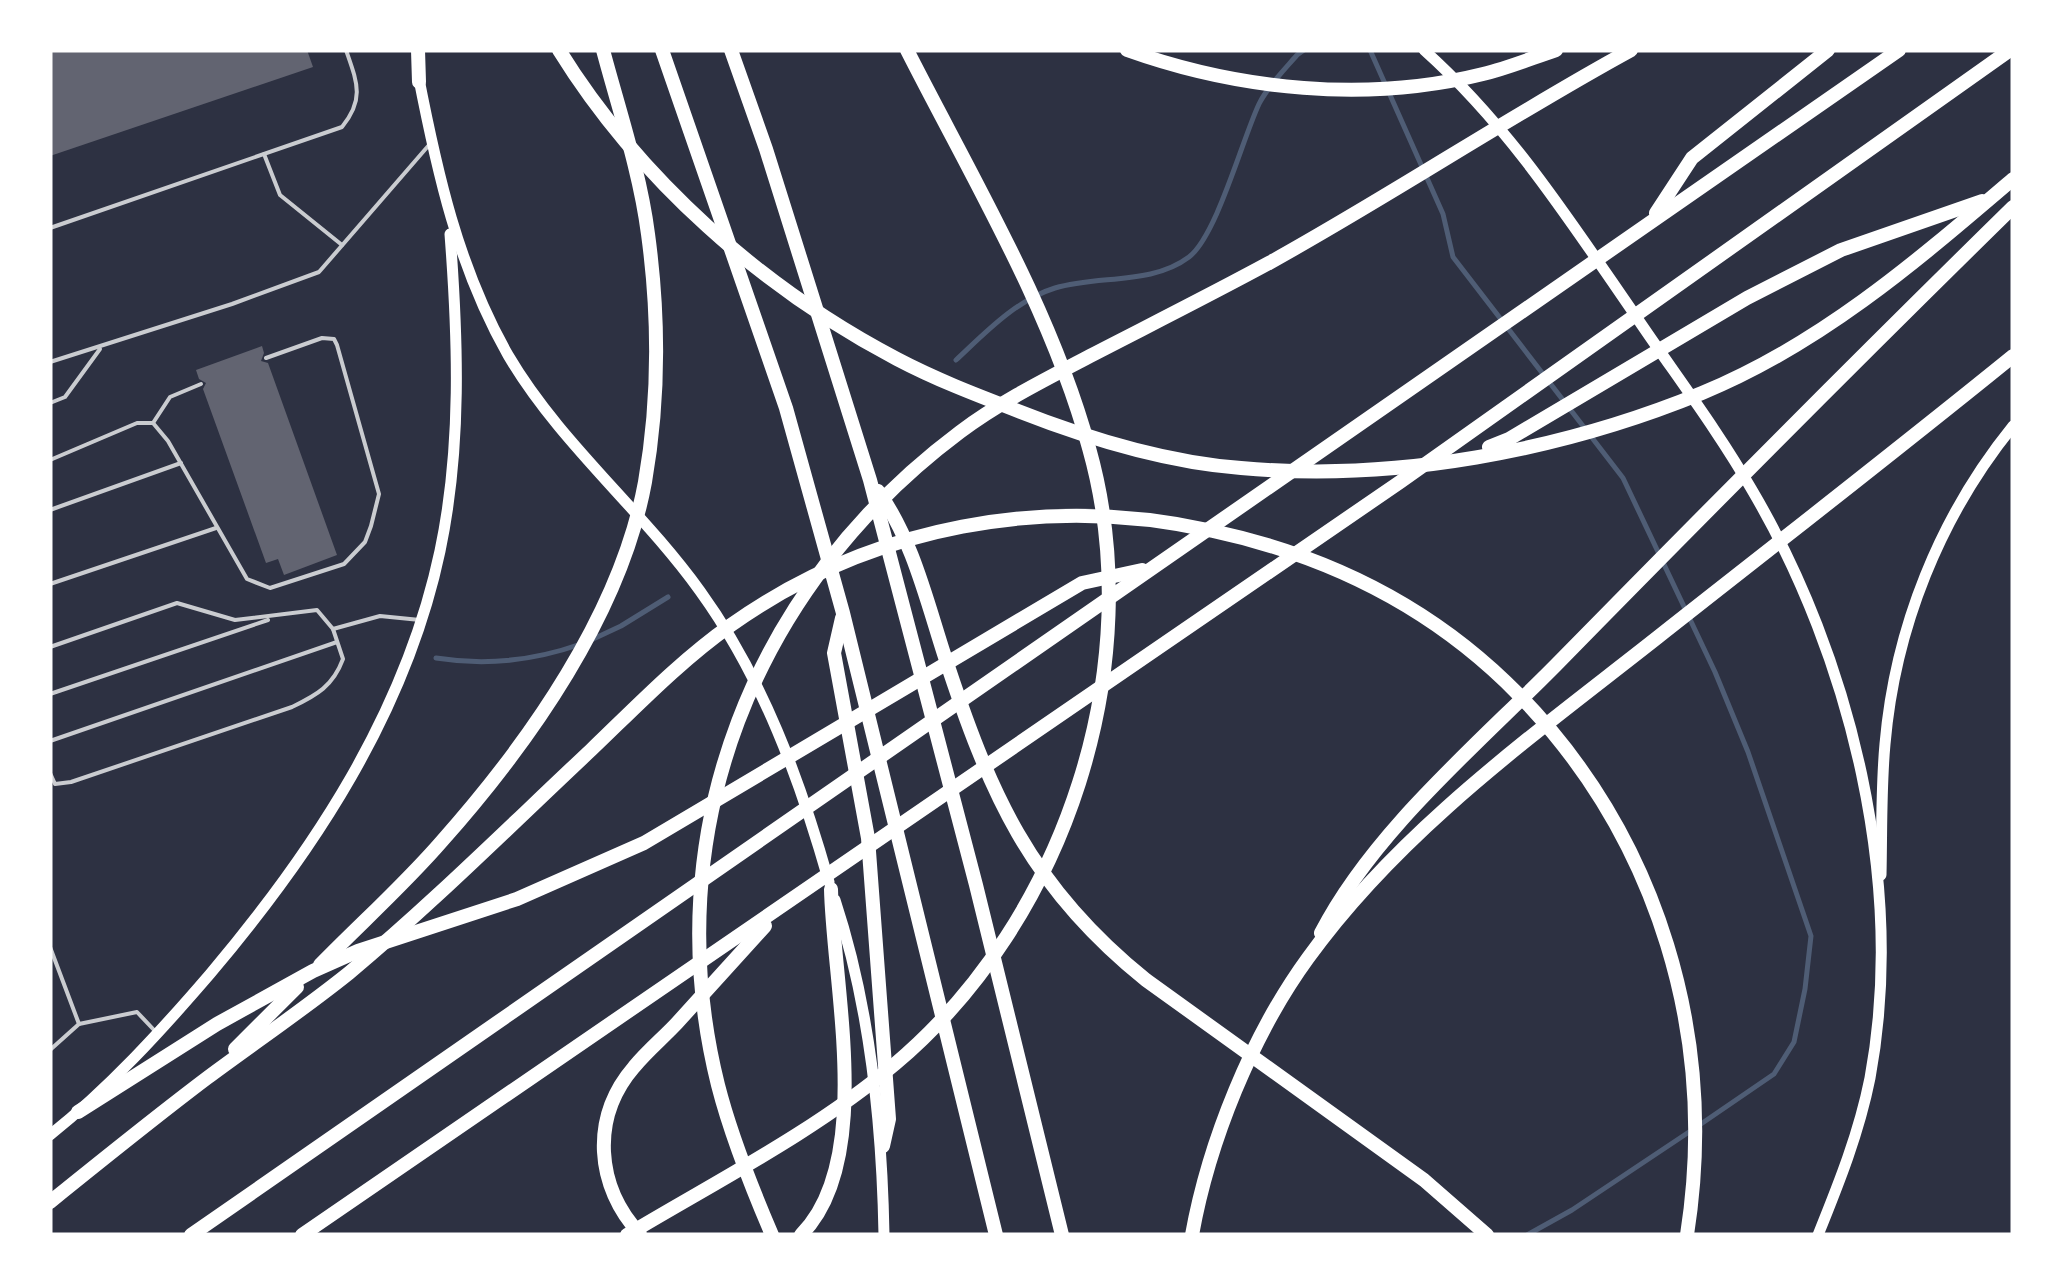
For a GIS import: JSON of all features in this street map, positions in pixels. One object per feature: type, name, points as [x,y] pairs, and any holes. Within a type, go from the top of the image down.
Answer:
[{"type":"highway","points":[[416,50],[419,82]]},
{"type":"highway","points":[[559,50],[614,128],[686,205],[748,260],[838,325],[926,373],[1040,420],[1141,451],[1236,468],[1314,471],[1425,463],[1544,443],[1652,412],[1746,372],[1834,322],[1920,258],[2013,178]]},
{"type":"highway","points":[[199,1084],[441,843],[514,755],[596,621],[624,554],[644,484],[656,328],[648,231],[602,50]]},
{"type":"highway","points":[[662,50],[786,408],[843,613],[996,1235]]},
{"type":"highway","points":[[732,50],[870,480],[1061,1229]]},
{"type":"highway","points":[[628,1235],[852,1096],[898,1062],[938,1021],[994,952],[1036,887],[1086,758],[1097,710],[1108,616],[1105,528],[1090,448],[1048,331],[907,50]]},
{"type":"highway","points":[[1127,50],[1248,82],[1376,89],[1486,74],[1556,50]]},
{"type":"highway","points":[[772,1235],[741,1158],[718,1083],[700,969],[701,896],[712,810],[740,718],[779,631],[824,562],[912,469],[988,412],[1312,239],[1631,50]]},
{"type":"highway","points":[[1651,221],[1692,158],[1828,50]]},
{"type":"highway","points":[[191,1235],[1899,50]]},
{"type":"highway","points":[[302,1235],[1400,482],[2010,50]]},
{"type":"highway","points":[[1400,482],[1509,438],[1840,250],[2013,191]]},
{"type":"highway","points":[[1192,1235],[1207,1174],[1237,1090],[1273,1014],[1352,881],[1413,810],[2013,207]]},
{"type":"highway","points":[[1310,954],[1434,819],[2013,356]]},
{"type":"highway","points":[[870,480],[899,521],[992,786],[1024,848],[1051,887],[1105,946],[1146,980],[1378,1146],[1487,1235]]},
{"type":"highway","points":[[50,1202],[348,973],[690,657],[754,609],[840,564],[926,534],[1008,518],[1120,516],[1256,541],[1340,570],[1373,586],[1426,618],[1482,661],[1520,696],[1560,742],[1592,785],[1633,855],[1661,920],[1682,992],[1697,1115],[1688,1235]]},
{"type":"highway","points":[[78,1112],[217,1024],[313,971],[358,951],[518,900],[580,874],[644,843],[1082,583],[1148,569]]},
{"type":"highway","points":[[843,613],[834,654],[868,838],[888,1120],[882,1146]]},
{"type":"highway","points":[[801,1235],[828,1200],[838,1164],[842,1121],[842,1020],[831,889]]},
{"type":"highway","points":[[641,1235],[621,1210],[606,1176],[604,1139],[612,1102],[632,1068],[782,907]]},
{"type":"main road","points":[[1424,50],[1474,98],[1532,166],[1730,454],[1762,508],[1804,592],[1842,697],[1861,768],[1873,846],[1880,939]]},
{"type":"main road","points":[[50,1135],[158,1034],[246,931],[309,847],[362,762],[406,664],[440,553],[457,396],[449,220],[419,82]]},
{"type":"main road","points":[[449,220],[482,304],[511,360],[555,419],[700,591],[748,668],[795,774],[848,939],[882,1146],[884,1235]]},
{"type":"main road","points":[[1818,1235],[1856,1137],[1867,1092],[1879,1006],[1885,743],[1903,642],[1925,576],[1950,519],[1975,476],[2013,426]]},
{"type":"lane","points":[[50,228],[342,127],[356,110],[357,82],[346,50]]},
{"type":"lane","points":[[50,362],[102,348],[319,272],[432,142]]},
{"type":"lane","points":[[264,154],[280,195],[342,246]]},
{"type":"lane","points":[[153,423],[248,579],[270,588],[344,564],[365,542],[379,494],[334,339],[322,338],[266,358]]},
{"type":"lane","points":[[50,402],[65,397],[102,348]]},
{"type":"lane","points":[[153,423],[170,397],[201,384]]},
{"type":"lane","points":[[50,460],[137,424],[153,423]]},
{"type":"lane","points":[[50,510],[181,464]]},
{"type":"lane","points":[[50,584],[217,528]]},
{"type":"lane","points":[[50,647],[177,603],[235,620],[277,617]]},
{"type":"lane","points":[[50,694],[298,610],[317,610],[333,629],[342,659],[333,681],[292,707],[71,782],[55,784],[50,772]]},
{"type":"lane","points":[[333,629],[380,616],[420,620]]},
{"type":"lane","points":[[50,742],[337,642]]},
{"type":"lane","points":[[50,948],[79,1024]]},
{"type":"lane","points":[[50,1050],[79,1024],[137,1012],[158,1034]]},
{"type":"building","points":[[50,50],[307,50],[313,67],[50,156]]},
{"type":"building","points":[[262,346],[261,361],[268,363],[337,555],[284,575],[278,559],[266,563],[203,389],[206,383],[199,379],[196,370]]},
{"type":"waterway","points":[[956,360],[1002,318],[1041,293],[1072,284],[1159,272],[1189,257],[1219,208],[1263,97],[1304,50]]},
{"type":"waterway","points":[[1370,50],[1443,214],[1453,257],[1623,478],[1715,672],[1748,752],[1811,936],[1794,1042],[1774,1074],[1698,1126]]},
{"type":"waterway","points":[[591,640],[668,597]]},
{"type":"waterway","points":[[436,658],[509,660],[581,644]]},
{"type":"waterway","points":[[1527,1235],[1572,1210],[1689,1132]]}]
